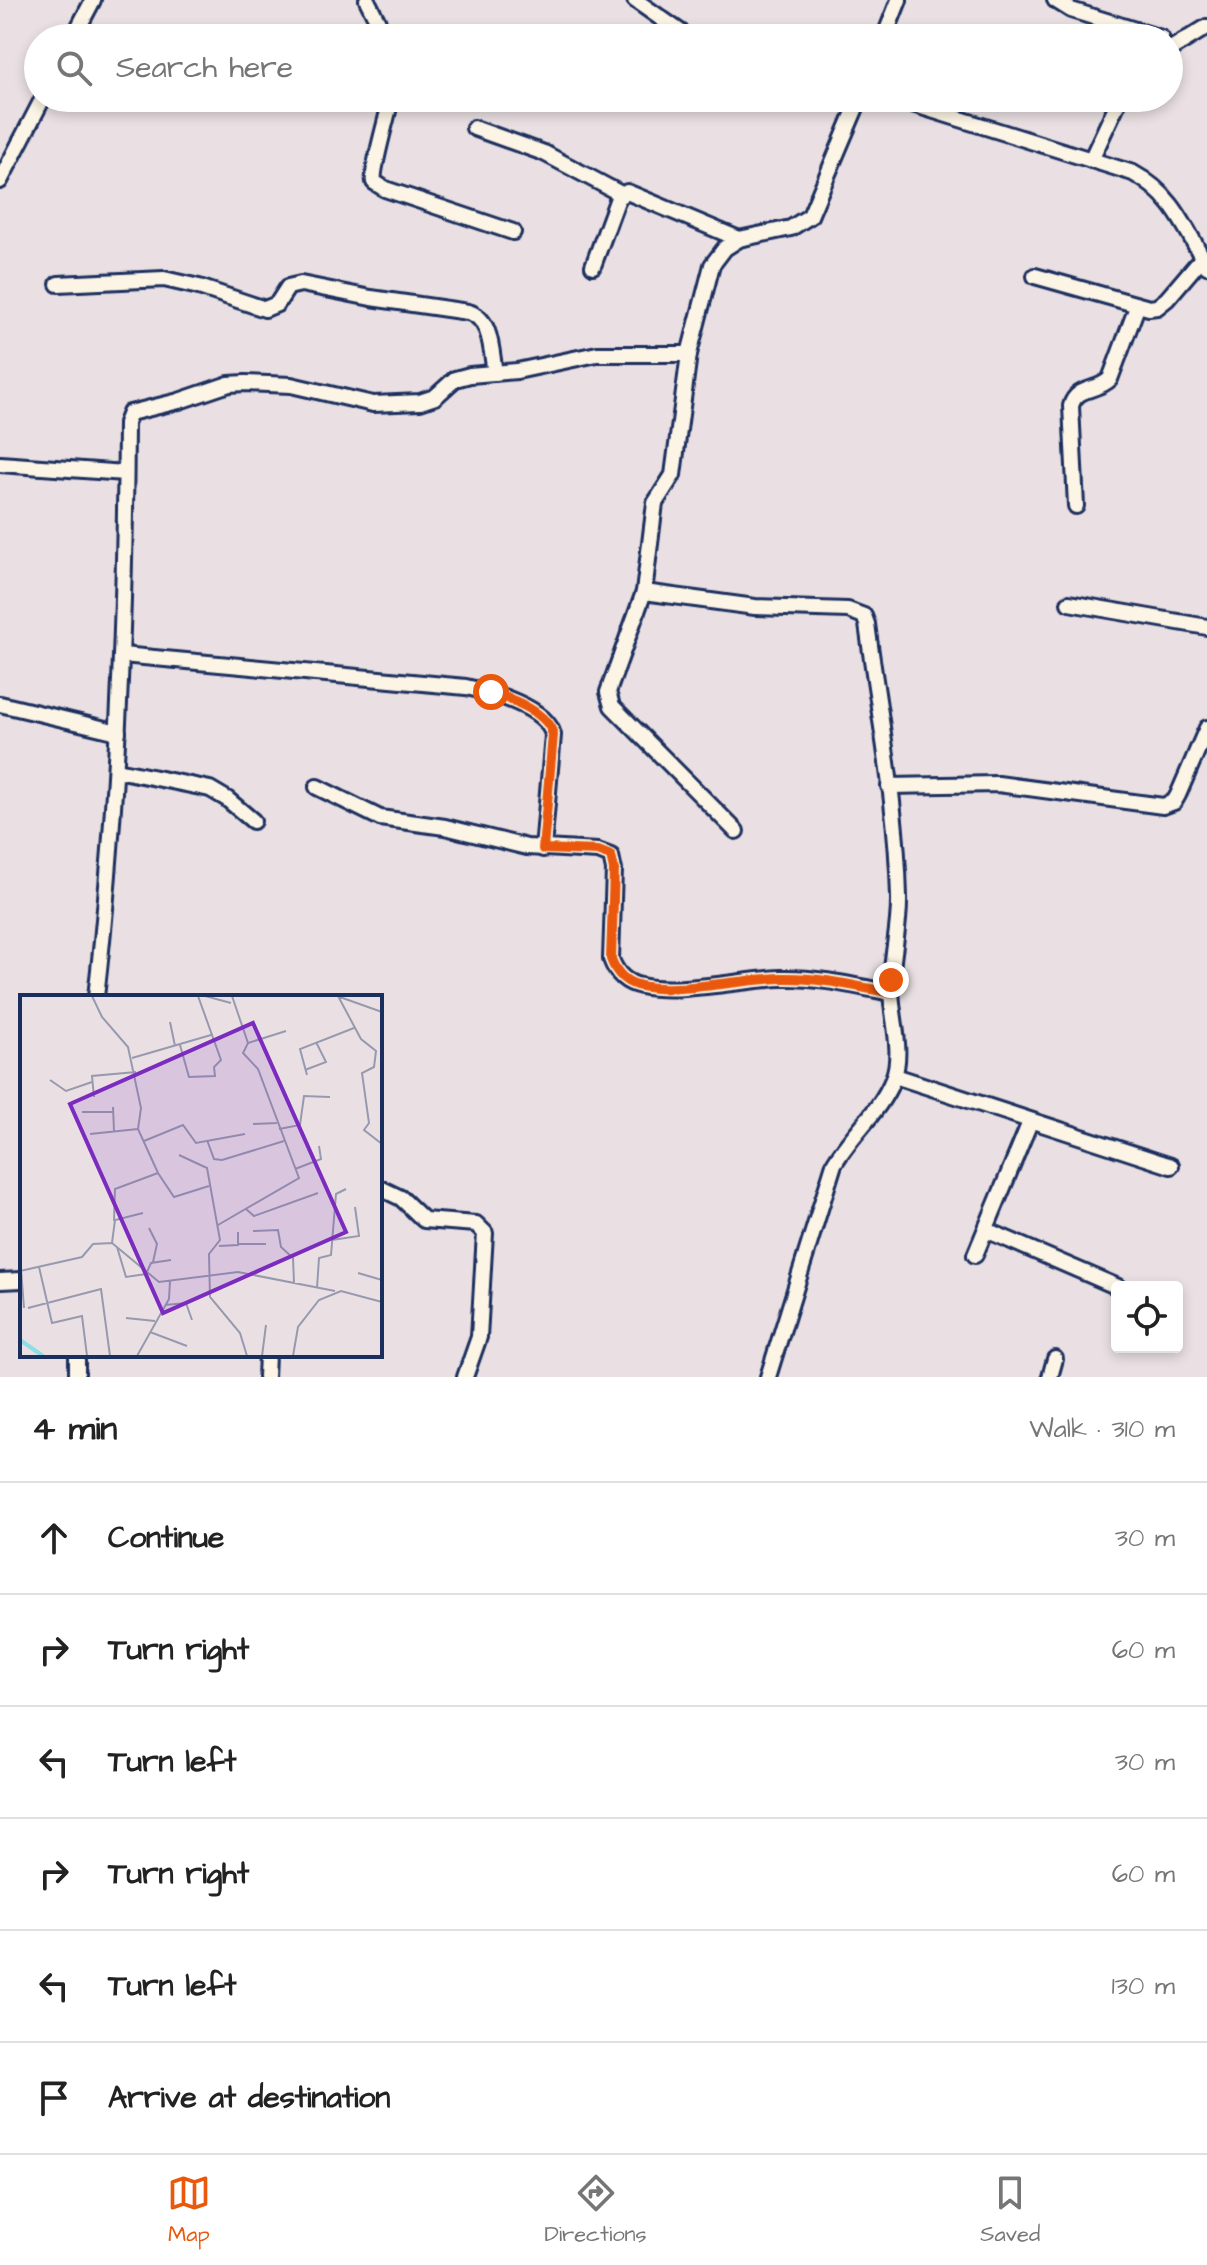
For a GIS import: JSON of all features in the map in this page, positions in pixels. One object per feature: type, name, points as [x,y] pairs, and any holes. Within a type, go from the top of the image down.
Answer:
[{"type":"street","points":[[80,24],[93,0]]},
{"type":"street","points":[[367,0],[379,24]]},
{"type":"street","points":[[635,0],[669,24]]},
{"type":"street","points":[[890,24],[899,0]]},
{"type":"street","points":[[1055,0],[1071,10],[1116,24]]},
{"type":"street","points":[[1183,40],[1207,27]]},
{"type":"street","points":[[0,181],[36,112]]},
{"type":"street","points":[[388,112],[373,170],[374,182],[385,189],[513,232]]},
{"type":"street","points":[[736,831],[612,706],[609,700],[611,684],[644,592],[655,503],[670,481],[675,467],[689,354],[712,265],[725,248],[739,239],[791,228],[810,216],[854,112]]},
{"type":"street","points":[[938,112],[1133,173],[1153,184],[1179,215],[1205,261],[1162,304],[1149,308],[1035,276]]},
{"type":"street","points":[[1091,160],[1113,112]]},
{"type":"street","points":[[474,128],[536,149],[621,194],[634,194],[739,239]]},
{"type":"street","points":[[593,266],[621,194]]},
{"type":"street","points":[[58,284],[164,279],[265,309],[277,304],[288,287],[301,284],[468,312],[477,314],[486,326],[495,373]]},
{"type":"street","points":[[1076,506],[1073,399],[1081,391],[1102,387],[1110,379],[1137,307]]},
{"type":"street","points":[[96,995],[111,872],[117,770],[126,423],[130,413],[229,384],[291,385],[355,401],[382,404],[428,401],[455,379],[597,354],[689,354]]},
{"type":"street","points":[[0,464],[125,473]]},
{"type":"street","points":[[644,592],[755,607],[848,610],[864,616],[889,786],[899,899],[891,993],[896,1037],[895,1076],[886,1094],[842,1149],[834,1164],[768,1377]]},
{"type":"street","points":[[1069,603],[1207,627]]},
{"type":"street","points":[[122,655],[466,687],[507,698],[537,715],[551,727],[553,735],[543,849]]},
{"type":"street","points":[[0,704],[118,732]]},
{"type":"street","points":[[889,786],[998,784],[1163,806],[1174,802],[1178,795],[1207,728]]},
{"type":"street","points":[[117,770],[210,789],[253,821]]},
{"type":"street","points":[[317,787],[380,818],[445,827],[543,849],[598,851],[611,856],[614,870],[611,959],[615,970],[624,979],[639,986],[661,988],[783,978],[830,982],[891,993]]},
{"type":"street","points":[[895,1076],[1171,1166]]},
{"type":"street","points":[[975,1255],[1030,1122]]},
{"type":"street","points":[[382,1189],[401,1198],[424,1220],[476,1224],[485,1233],[479,1337],[465,1377]]},
{"type":"street","points":[[986,1230],[1111,1284]]},
{"type":"street","points":[[0,1281],[20,1280]]},
{"type":"street","points":[[266,1377],[267,1357]]},
{"type":"street","points":[[1050,1377],[1055,1359]]},
{"type":"route","points":[[491,692],[537,715],[551,727],[553,735],[543,849],[598,851],[611,856],[614,870],[611,959],[615,970],[624,979],[639,986],[661,988],[805,979],[891,993],[891,980]]}]
